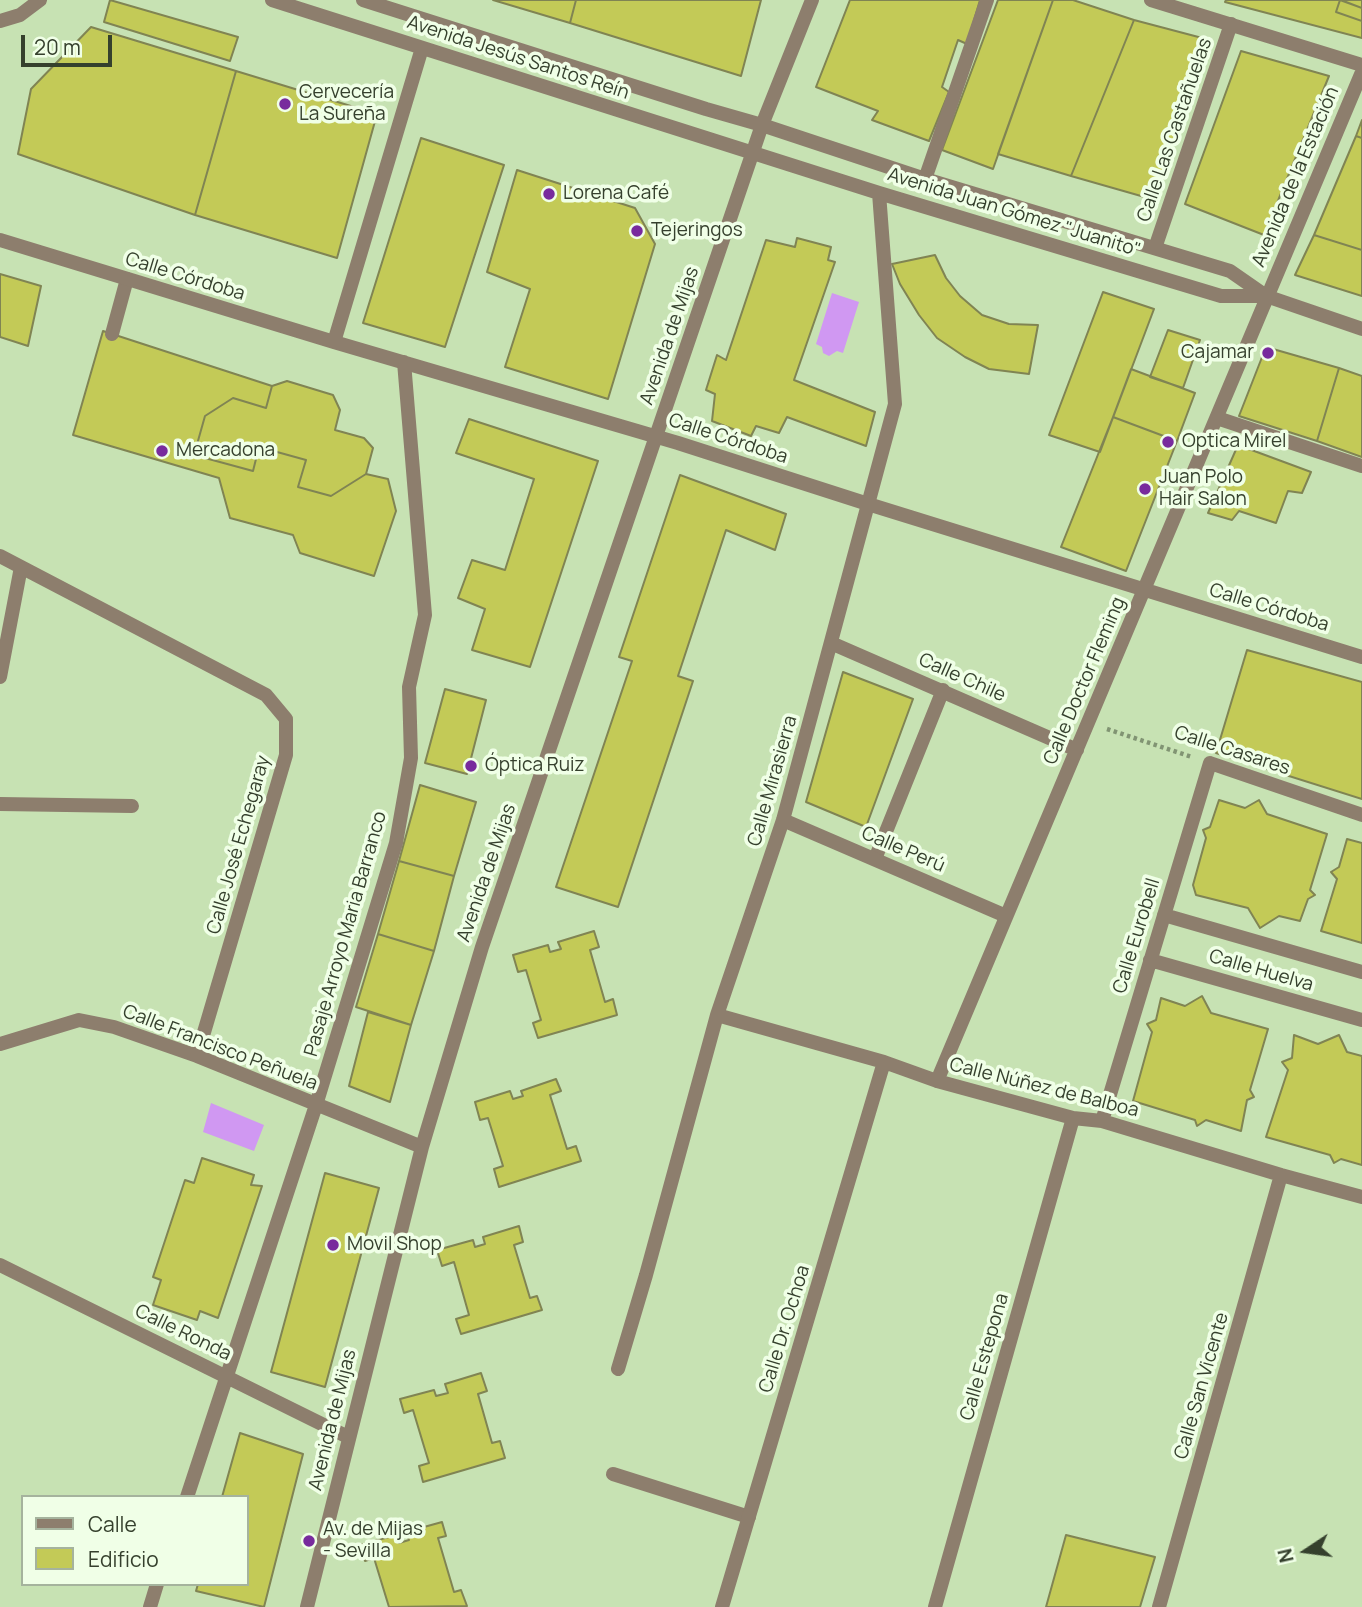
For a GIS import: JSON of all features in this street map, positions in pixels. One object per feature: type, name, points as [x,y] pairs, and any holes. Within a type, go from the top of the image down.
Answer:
[{"type":"street","points":[[0,21],[20,15],[40,0]]},
{"type":"street","name":"Avenida Jesús Santos Reín","points":[[272,0],[753,153]]},
{"type":"street","name":"Avenida Jesús Santos Reín","points":[[363,0],[762,125]]},
{"type":"street","name":"Avenida de Mijas","points":[[306,1607],[422,1147],[482,947],[762,125],[812,0]]},
{"type":"street","points":[[925,179],[987,0]]},
{"type":"street","points":[[1151,0],[1362,65]]},
{"type":"street","name":"Calle Las Castañuelas","points":[[1156,248],[1231,24]]},
{"type":"street","points":[[334,342],[422,48]]},
{"type":"street","name":"Avenida de la Estación","points":[[1266,296],[1362,72]]},
{"type":"street","name":"Avenida Juan Gómez \"Juanito\"","points":[[762,125],[925,179],[1230,271],[1266,296],[1362,329]]},
{"type":"street","name":"Avenida Juan Gómez \"Juanito\"","points":[[753,153],[1221,296],[1266,296]]},
{"type":"street","name":"Calle Mirasierra","points":[[618,1369],[716,1015],[783,820],[895,404],[879,193]]},
{"type":"street","name":"Calle Córdoba","points":[[0,240],[656,437],[1362,657]]},
{"type":"street","points":[[112,334],[127,279]]},
{"type":"street","name":"Calle Doctor Fleming","points":[[937,1081],[1090,724],[1266,296]]},
{"type":"street","name":"Pasaje Arroyo Maria Barranco","points":[[188,1495],[316,1105],[396,843],[411,758],[409,687],[425,614],[404,362]]},
{"type":"street","points":[[1217,418],[1362,466]]},
{"type":"street","name":"Calle José Echegaray","points":[[0,556],[266,695],[286,719],[286,755],[197,1056]]},
{"type":"street","points":[[0,677],[21,567]]},
{"type":"street","name":"Calle Chile","points":[[831,643],[1077,750]]},
{"type":"street","points":[[875,859],[943,690]]},
{"type":"street","name":"Calle Casares","points":[[1210,763],[1362,815]]},
{"type":"street","name":"Calle Eurobell","points":[[1102,1121],[1210,763]]},
{"type":"street","points":[[0,804],[132,806]]},
{"type":"street","name":"Calle Perú","points":[[783,820],[1006,916]]},
{"type":"street","name":"Calle Huelva","points":[[1164,915],[1362,972]]},
{"type":"street","name":"Calle Huelva","points":[[1150,960],[1362,1020]]},
{"type":"street","name":"Calle Núñez de Balboa","points":[[716,1015],[884,1062],[937,1081],[1073,1118],[1102,1121],[1362,1197]]},
{"type":"street","name":"Calle Francisco Peñuela","points":[[0,1044],[79,1020],[114,1027],[197,1056],[422,1147]]},
{"type":"street","name":"Calle Dr. Ochoa","points":[[722,1607],[884,1062]]},
{"type":"street","name":"Calle Estepona","points":[[934,1607],[1073,1118]]},
{"type":"street","name":"Calle San Vicente","points":[[1159,1607],[1281,1175]]},
{"type":"street","name":"Calle Ronda","points":[[0,1265],[348,1437]]},
{"type":"street","points":[[613,1474],[749,1517]]},
{"type":"street","points":[[150,1607],[156,1586]]},
{"type":"path","name":"Calle Casares","points":[[1090,724],[1210,763]]},
{"type":"shaded area","points":[[832,293],[859,302],[843,353],[837,351],[829,356],[816,344]]},
{"type":"shaded area","points":[[211,1103],[264,1125],[254,1151],[203,1132]]},
{"type":"building","points":[[110,0],[238,37],[230,61],[104,22]]},
{"type":"building","points":[[493,0],[576,0],[570,23]]},
{"type":"building","points":[[576,0],[761,0],[741,76],[570,23]]},
{"type":"building","points":[[850,0],[980,0],[967,44],[958,40],[942,87],[949,92],[929,141],[872,120],[878,111],[816,87]]},
{"type":"building","points":[[998,0],[1053,0],[993,169],[942,150]]},
{"type":"building","points":[[1053,0],[1073,0],[1134,20],[1071,176],[998,154]]},
{"type":"building","points":[[1340,0],[1336,12],[1362,21],[1362,38],[1225,2]]},
{"type":"building","points":[[1340,0],[1362,8],[1362,21],[1336,12]]},
{"type":"building","points":[[1341,0],[1362,0],[1362,8]]},
{"type":"building","points":[[1134,20],[1206,39],[1155,200],[1071,176]]},
{"type":"building","points":[[91,27],[236,71],[195,215],[18,154],[31,89]]},
{"type":"building","points":[[1241,51],[1329,76],[1264,235],[1185,204]]},
{"type":"building","points":[[236,71],[377,114],[337,258],[195,215]]},
{"type":"building","points":[[1362,120],[1362,138],[1356,136]]},
{"type":"building","points":[[1356,136],[1362,138],[1362,250],[1314,235]]},
{"type":"building","points":[[421,138],[504,165],[445,347],[363,323]]},
{"type":"building","points":[[517,170],[635,208],[655,244],[608,399],[505,367],[530,289],[487,272]]},
{"type":"building","points":[[1314,235],[1362,250],[1362,296],[1295,275]]},
{"type":"building","points":[[797,238],[831,247],[828,260],[835,262],[794,380],[875,412],[866,446],[787,417],[779,433],[756,426],[751,436],[712,421],[715,394],[706,390],[717,355],[726,360],[766,240],[795,247]]},
{"type":"building","points":[[935,255],[946,278],[960,296],[982,315],[1009,324],[1038,325],[1029,374],[989,369],[937,338],[900,284],[892,264]]},
{"type":"building","points":[[0,274],[41,286],[28,346],[0,337]]},
{"type":"building","points":[[1103,292],[1154,309],[1100,452],[1049,435]]},
{"type":"building","points":[[1168,330],[1200,340],[1183,388],[1150,377]]},
{"type":"building","name":"Mercadona","points":[[103,331],[272,386],[266,408],[233,398],[205,416],[194,455],[253,471],[259,447],[306,460],[298,487],[331,496],[366,474],[388,479],[396,511],[374,576],[300,553],[293,535],[230,518],[219,478],[73,435]]},
{"type":"building","points":[[1266,347],[1339,368],[1317,441],[1239,416]]},
{"type":"building","points":[[1339,368],[1362,376],[1362,457],[1317,441]]},
{"type":"building","points":[[1131,369],[1195,393],[1177,441],[1113,417]]},
{"type":"building","points":[[287,381],[333,395],[340,410],[335,430],[364,438],[373,448],[366,474],[331,496],[298,487],[306,460],[259,447],[253,471],[194,455],[205,416],[233,398],[266,408],[272,386]]},
{"type":"building","points":[[1113,417],[1177,441],[1126,571],[1061,547]]},
{"type":"building","points":[[469,419],[598,461],[530,667],[472,650],[485,609],[458,598],[472,560],[505,570],[534,479],[456,453]]},
{"type":"building","points":[[1238,445],[1311,472],[1302,493],[1288,491],[1276,523],[1239,511],[1232,520],[1208,513]]},
{"type":"building","points":[[680,475],[786,514],[775,550],[726,530],[678,676],[693,681],[618,907],[556,887],[632,661],[619,657]]},
{"type":"building","points":[[1247,650],[1362,682],[1362,799],[1216,753]]},
{"type":"building","points":[[843,672],[913,699],[866,827],[806,802]]},
{"type":"building","points":[[445,689],[486,700],[467,774],[425,763]]},
{"type":"building","points":[[420,785],[476,802],[454,876],[399,861]]},
{"type":"building","points":[[1219,800],[1245,808],[1259,800],[1267,814],[1327,834],[1310,890],[1315,895],[1308,899],[1300,921],[1279,916],[1260,928],[1248,908],[1196,895],[1193,885],[1206,838],[1203,830],[1210,827]]},
{"type":"building","points":[[1347,839],[1362,843],[1362,943],[1321,931],[1337,879],[1331,872],[1339,867]]},
{"type":"building","points":[[399,861],[454,876],[434,951],[378,934]]},
{"type":"building","points":[[594,931],[599,947],[590,950],[605,1002],[613,999],[617,1015],[538,1038],[533,1023],[541,1020],[526,970],[518,972],[513,955],[548,945],[550,952],[561,949],[558,942]]},
{"type":"building","points":[[378,934],[434,951],[411,1025],[356,1007]]},
{"type":"building","points":[[1202,996],[1211,1013],[1268,1029],[1250,1090],[1254,1097],[1247,1100],[1241,1131],[1206,1120],[1197,1126],[1195,1120],[1133,1101],[1152,1032],[1147,1024],[1156,1020],[1161,998],[1185,1006]]},
{"type":"building","points":[[368,1012],[411,1025],[390,1102],[349,1086]]},
{"type":"building","points":[[1294,1035],[1318,1044],[1339,1035],[1347,1052],[1362,1056],[1362,1165],[1341,1159],[1334,1163],[1330,1155],[1266,1137],[1288,1070],[1282,1062],[1292,1058]]},
{"type":"building","points":[[556,1079],[561,1091],[550,1095],[567,1149],[576,1146],[581,1161],[499,1187],[494,1169],[503,1166],[488,1118],[480,1120],[475,1102],[510,1091],[513,1099],[523,1096],[521,1091]]},
{"type":"building","points":[[202,1158],[254,1175],[251,1185],[262,1186],[218,1318],[200,1311],[197,1320],[153,1305],[161,1280],[153,1277],[185,1180],[194,1183]]},
{"type":"building","points":[[325,1173],[379,1188],[325,1387],[271,1372]]},
{"type":"building","points":[[519,1226],[523,1242],[514,1245],[530,1298],[537,1296],[542,1310],[461,1334],[456,1319],[469,1315],[454,1262],[442,1266],[437,1250],[473,1240],[475,1247],[485,1244],[483,1237]]},
{"type":"building","points":[[481,1373],[487,1391],[478,1394],[492,1443],[500,1441],[505,1458],[423,1482],[419,1466],[429,1463],[413,1410],[404,1413],[400,1399],[434,1390],[436,1396],[448,1393],[445,1384]]},
{"type":"building","points":[[240,1433],[303,1454],[264,1607],[196,1591],[197,1586],[248,1586],[248,1495],[223,1495]]},
{"type":"building","points":[[442,1522],[446,1536],[438,1538],[454,1592],[461,1590],[467,1606],[389,1607],[374,1558],[365,1561],[360,1545],[396,1535],[399,1543],[409,1540],[406,1532]]},
{"type":"building","points":[[1066,1535],[1155,1557],[1140,1607],[1046,1607]]},
{"type":"place","name":"Cervecería La Sureña","points":[[285,104]]},
{"type":"place","name":"Lorena Café","points":[[549,194]]},
{"type":"place","name":"Tejeringos","points":[[637,231]]},
{"type":"place","name":"Cajamar","points":[[1268,353]]},
{"type":"place","name":"Optica Mirel","points":[[1168,442]]},
{"type":"place","name":"Mercadona","points":[[162,451]]},
{"type":"place","name":"Juan Polo Hair Salon","points":[[1145,489]]},
{"type":"place","name":"Óptica Ruiz","points":[[471,766]]},
{"type":"place","name":"Movil Shop","points":[[333,1245]]},
{"type":"place","name":"Av. de Mijas - Sevilla","points":[[309,1541]]}]
